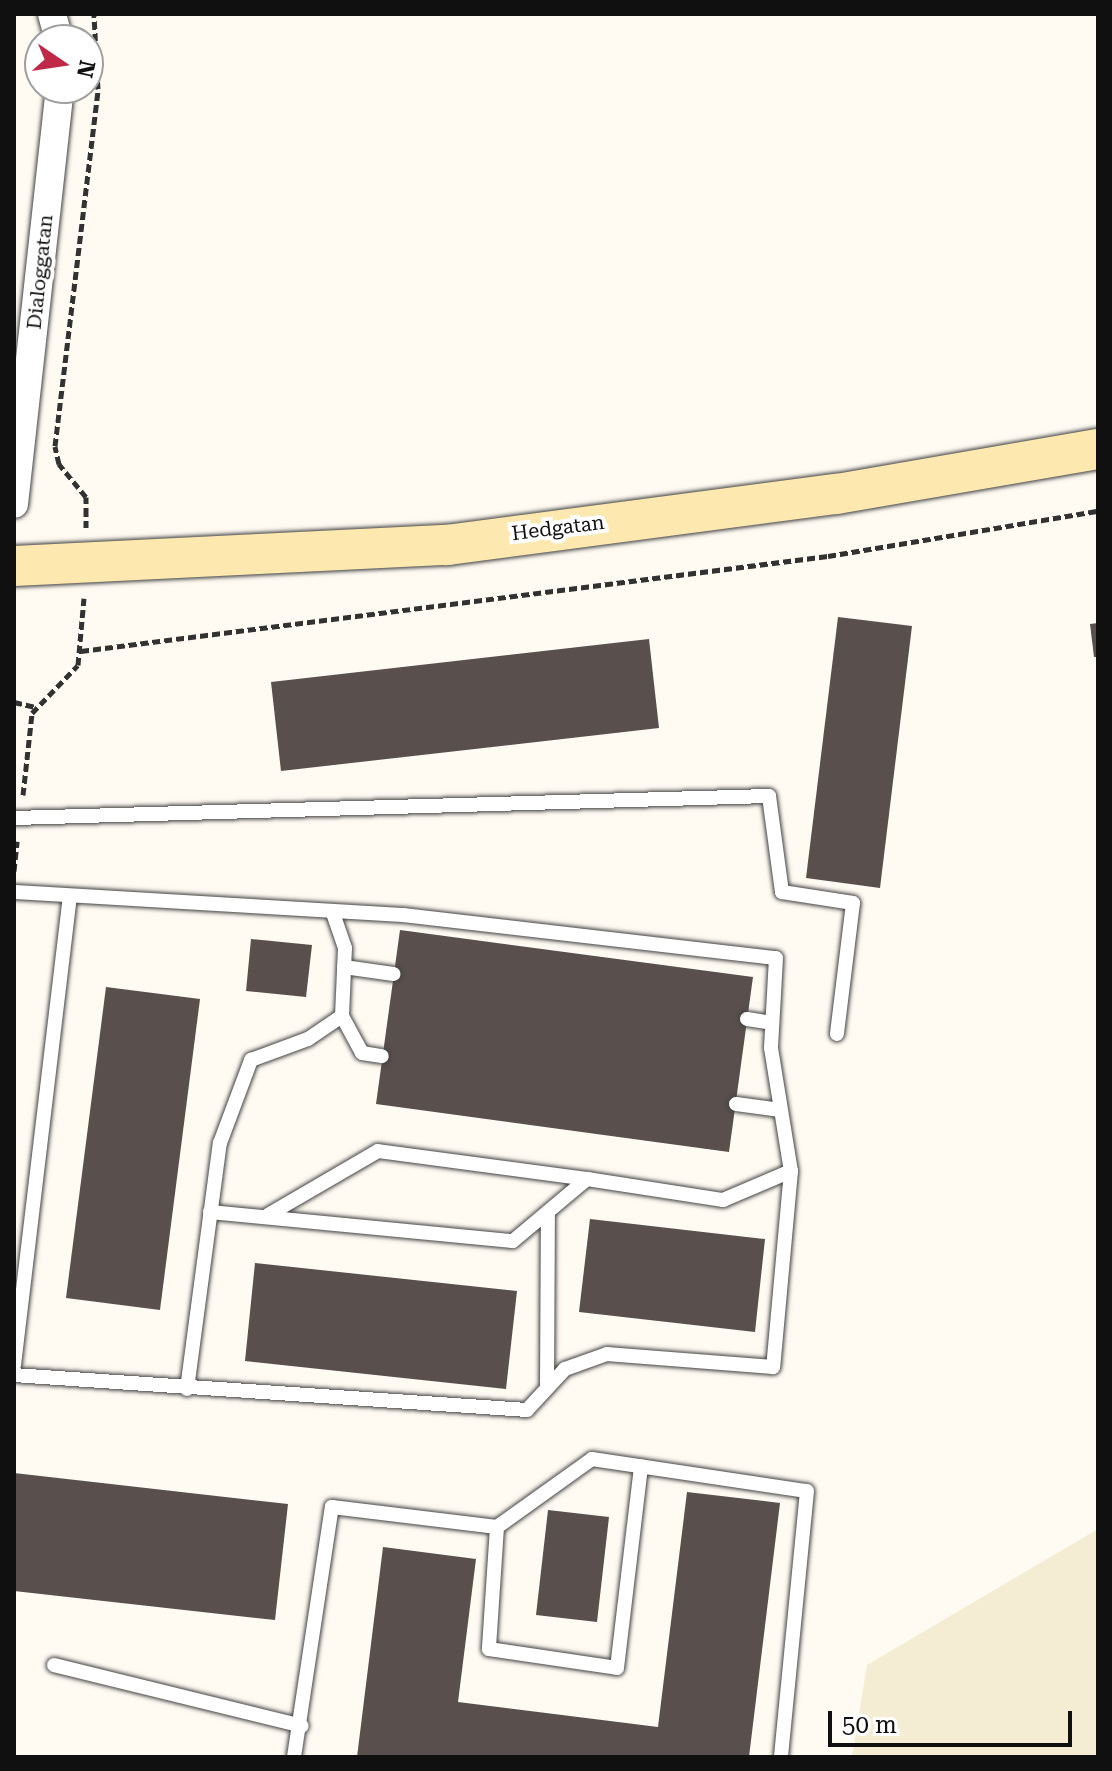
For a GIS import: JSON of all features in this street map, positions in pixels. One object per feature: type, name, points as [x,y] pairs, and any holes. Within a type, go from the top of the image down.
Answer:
[{"type":"street","name":"Dialoggatan","points":[[14,504],[21,378],[58,104]]},
{"type":"street","name":"Hedgatan","points":[[14,566],[86,566],[447,545],[837,494],[1098,449]]},
{"type":"lane","points":[[17,818],[769,796],[782,892],[853,903],[837,1034]]},
{"type":"lane","points":[[14,892],[332,911],[776,958],[772,1023],[791,1171],[773,1367],[607,1354],[565,1369],[527,1410],[14,1375]]},
{"type":"lane","points":[[14,1365],[70,896]]},
{"type":"lane","points":[[332,911],[344,967],[342,1016],[362,1053],[382,1056]]},
{"type":"lane","points":[[344,967],[394,974]]},
{"type":"lane","points":[[187,1389],[220,1143],[251,1060],[308,1039],[342,1016]]},
{"type":"lane","points":[[747,1019],[772,1023]]},
{"type":"lane","points":[[736,1104],[781,1110]]},
{"type":"lane","points":[[267,1216],[378,1151],[723,1200],[791,1171]]},
{"type":"lane","points":[[210,1212],[513,1241],[587,1179]]},
{"type":"lane","points":[[547,1388],[548,1212]]},
{"type":"lane","points":[[294,1757],[302,1726],[332,1507],[497,1527],[592,1459],[807,1491],[781,1757]]},
{"type":"lane","points":[[497,1527],[489,1649],[617,1668],[641,1466]]},
{"type":"lane","points":[[54,1665],[302,1726]]},
{"type":"path","points":[[14,873],[17,818],[35,707],[78,665],[81,651],[86,497],[59,464],[55,446],[98,89],[94,14]]},
{"type":"path","points":[[81,651],[828,556],[1098,511]]},
{"type":"path","points":[[14,702],[35,707]]},
{"type":"shaded area","points":[[1098,1529],[1098,1757],[852,1757],[867,1665]]},
{"type":"building","points":[[838,617],[912,626],[880,888],[806,878]]},
{"type":"building","points":[[1098,623],[1098,657],[1094,657],[1090,624]]},
{"type":"building","points":[[649,639],[659,728],[281,771],[271,682]]},
{"type":"building","points":[[400,930],[753,977],[729,1152],[376,1104]]},
{"type":"building","points":[[251,939],[312,945],[306,997],[246,991]]},
{"type":"building","points":[[106,987],[200,999],[160,1310],[66,1298]]},
{"type":"building","points":[[590,1219],[765,1239],[755,1332],[579,1312]]},
{"type":"building","points":[[255,1263],[517,1291],[506,1389],[245,1361]]},
{"type":"building","points":[[14,1473],[288,1504],[275,1620],[14,1591]]},
{"type":"building","points":[[687,1492],[780,1503],[749,1757],[357,1757],[383,1547],[476,1559],[458,1702],[658,1727]]},
{"type":"building","points":[[548,1510],[609,1517],[597,1622],[536,1615]]}]
